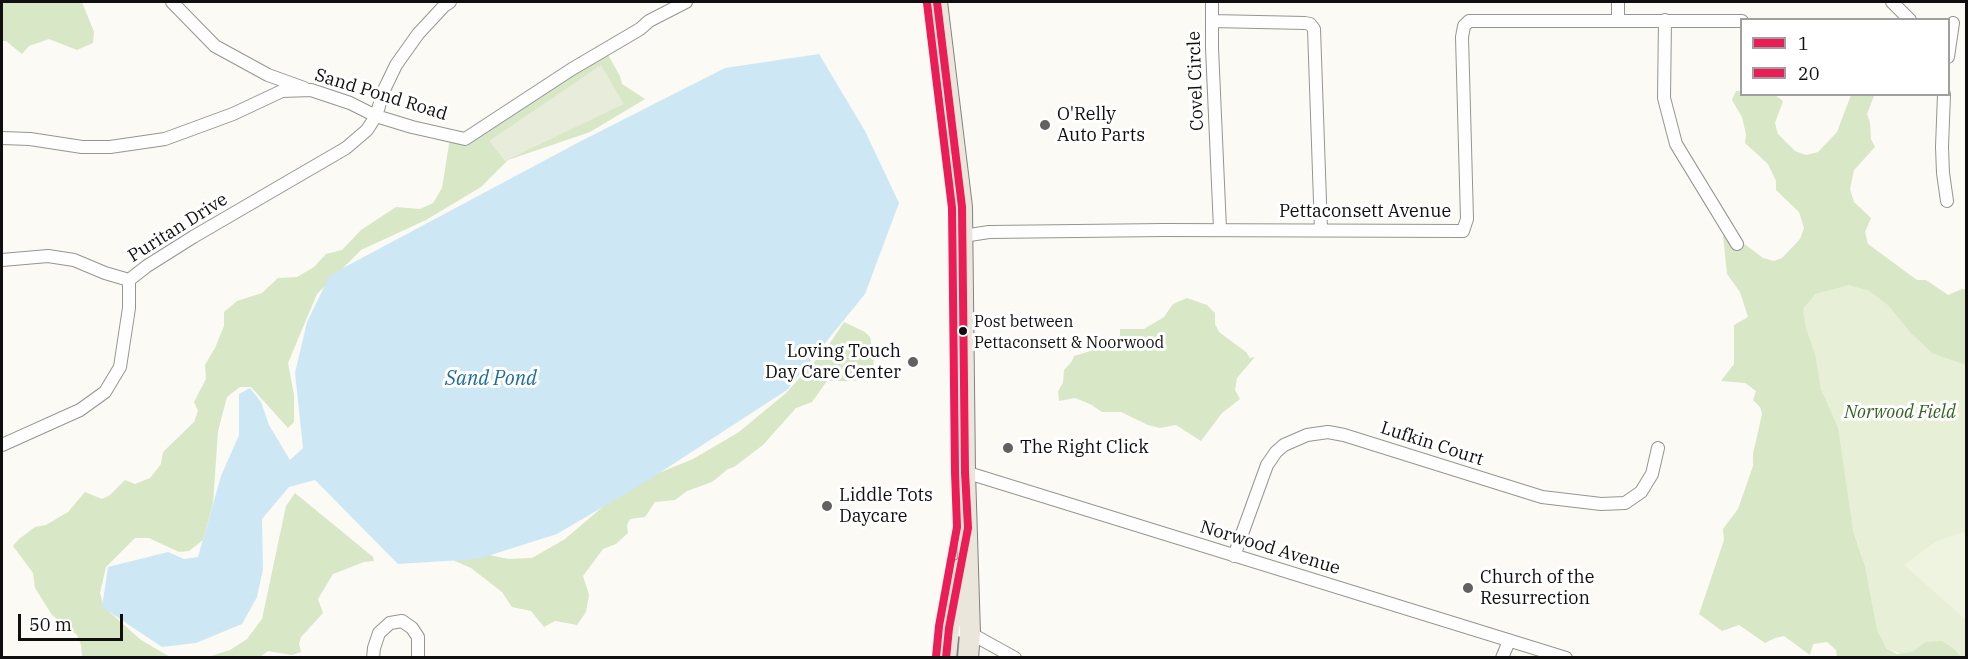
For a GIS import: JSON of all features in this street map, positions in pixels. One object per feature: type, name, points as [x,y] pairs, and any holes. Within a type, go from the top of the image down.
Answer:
[{"type":"main road","points":[[937,2],[962,207],[965,472],[970,633],[968,657]]},
{"type":"main road","points":[[946,657],[968,528]]},
{"type":"street","points":[[172,2],[215,46],[268,75],[311,90]]},
{"type":"street","points":[[376,116],[384,90],[400,60],[418,34],[450,2]]},
{"type":"street","name":"Sand Pond Road","points":[[2,138],[30,139],[82,147],[110,147],[165,139],[233,114],[282,91],[311,90],[350,103],[376,116],[465,139],[572,69],[640,29],[649,21],[686,2]]},
{"type":"street","points":[[1212,2],[1212,21]]},
{"type":"street","points":[[1618,2],[1618,20]]},
{"type":"street","points":[[1892,2],[1908,18]]},
{"type":"street","points":[[1665,20],[1664,98],[1676,144],[1737,244]]},
{"type":"street","name":"Covel Circle","points":[[1220,229],[1212,21],[1305,23],[1310,24],[1314,29],[1321,230]]},
{"type":"street","name":"Pettaconsett Avenue","points":[[963,236],[989,232],[1220,229],[1463,231],[1467,219],[1462,32],[1469,21],[1740,21]]},
{"type":"street","points":[[1951,23],[1966,23]]},
{"type":"street","points":[[1944,96],[1942,173],[1947,201]]},
{"type":"street","name":"Puritan Drive","points":[[2,445],[80,410],[105,392],[120,367],[129,308],[129,280],[193,237],[346,148],[368,130],[376,116]]},
{"type":"street","points":[[2,260],[48,255],[74,260],[129,280]]},
{"type":"street","name":"Lufkin Court","points":[[1234,556],[1267,465],[1284,445],[1307,435],[1328,432],[1361,439],[1501,486],[1542,497],[1601,504],[1625,503],[1641,492],[1652,474],[1658,448]]},
{"type":"street","name":"Norwood Avenue","points":[[965,472],[1566,657]]},
{"type":"street","points":[[374,657],[374,648],[379,633],[390,624],[402,621],[412,628],[418,637],[418,657]]},
{"type":"street","points":[[950,627],[970,633],[1015,657]]},
{"type":"street","points":[[1502,657],[1509,641]]},
{"type":"green space","points":[[2,2],[82,2],[94,32],[93,43],[77,50],[49,39],[29,46],[22,54],[6,41],[2,41]]},
{"type":"green space","points":[[607,53],[622,84],[645,99],[590,132],[508,160],[481,187],[426,220],[361,250],[317,294],[288,363],[294,395],[294,422],[288,428],[251,387],[240,387],[227,397],[218,431],[213,503],[203,540],[189,551],[179,552],[149,538],[135,538],[106,567],[100,593],[104,607],[141,640],[170,657],[84,658],[77,635],[52,615],[35,588],[33,573],[13,546],[19,539],[35,527],[46,525],[68,512],[85,492],[102,499],[110,495],[125,480],[135,484],[150,478],[161,464],[163,452],[194,422],[198,411],[194,402],[206,379],[205,365],[224,326],[224,312],[237,301],[262,293],[278,278],[297,277],[314,267],[326,254],[342,250],[361,230],[396,207],[420,209],[433,203],[442,188],[450,138],[465,139]]},
{"type":"green space","points":[[601,65],[624,104],[505,161],[489,141]]},
{"type":"green space","points":[[1736,91],[1740,91],[1740,96],[1776,96],[1783,101],[1775,123],[1778,134],[1795,151],[1806,155],[1818,152],[1837,132],[1851,96],[1874,96],[1867,114],[1871,139],[1875,147],[1854,170],[1850,189],[1854,202],[1871,218],[1865,232],[1868,244],[1917,280],[1926,280],[1948,295],[1966,289],[1966,365],[1932,353],[1910,332],[1888,305],[1869,291],[1849,285],[1815,294],[1803,309],[1806,329],[1815,354],[1821,389],[1838,428],[1853,530],[1865,567],[1877,630],[1886,648],[1897,654],[1912,652],[1926,642],[1942,641],[1961,657],[1837,657],[1836,650],[1827,642],[1813,644],[1810,655],[1784,636],[1765,643],[1739,625],[1722,631],[1699,614],[1724,540],[1723,529],[1738,509],[1753,466],[1753,454],[1762,414],[1760,407],[1753,400],[1756,391],[1745,383],[1721,381],[1734,364],[1734,325],[1748,317],[1740,292],[1727,274],[1723,235],[1730,233],[1763,258],[1774,261],[1782,258],[1800,239],[1804,228],[1799,212],[1776,190],[1776,181],[1768,164],[1745,143],[1746,135],[1742,117],[1732,100]]},
{"type":"green space","name":"Norwood Field","points":[[1842,282],[1869,291],[1966,354],[1966,657],[1908,657],[1886,648],[1869,634],[1862,557],[1853,530],[1825,400],[1787,292]]},
{"type":"green space","points":[[1187,298],[1207,305],[1215,313],[1215,324],[1219,332],[1246,352],[1250,358],[1255,357],[1237,378],[1235,390],[1240,399],[1222,413],[1201,441],[1176,425],[1160,428],[1148,425],[1121,412],[1102,412],[1075,398],[1059,401],[1058,391],[1063,383],[1064,370],[1074,356],[1120,342],[1120,329],[1144,329],[1164,317],[1173,304]]},
{"type":"green space","points":[[844,322],[865,332],[870,337],[874,357],[873,376],[854,381],[827,381],[812,402],[796,408],[763,445],[734,467],[712,482],[687,491],[675,500],[655,502],[645,517],[630,519],[627,525],[628,533],[616,544],[603,549],[583,576],[589,595],[586,612],[577,625],[555,621],[544,627],[531,611],[512,607],[502,592],[471,568],[455,561],[447,552],[457,548],[508,559],[532,558],[565,539],[627,486],[693,459],[739,432],[786,393],[826,349]]},
{"type":"green space","points":[[295,493],[373,557],[374,561],[364,562],[333,574],[318,599],[323,613],[301,637],[299,644],[301,652],[292,655],[268,651],[260,657],[208,657],[230,650],[247,639],[262,619],[286,506]]},
{"type":"green space","points":[[1966,532],[1966,620],[1904,565],[1935,542]]},
{"type":"water","name":"Sand Pond","points":[[819,54],[865,131],[899,203],[865,294],[787,390],[647,481],[557,534],[478,559],[398,564],[315,480],[289,487],[262,519],[263,569],[257,597],[242,624],[196,643],[162,647],[102,607],[108,567],[168,552],[184,559],[198,557],[221,476],[239,435],[239,394],[250,388],[261,402],[269,425],[290,460],[303,448],[295,373],[307,322],[330,275],[581,141],[725,68]]},
{"type":"transit line","name":"1","points":[[937,2],[962,207],[965,472],[968,528],[949,628],[946,658]]},
{"type":"transit line","name":"20","points":[[927,3],[952,208],[957,527],[939,626],[936,657]]},
{"type":"place","name":"O'Relly Auto Parts","points":[[1045,125]]},
{"type":"place","name":"Post between Pettaconsett & Noorwood","points":[[963,331]]},
{"type":"place","name":"Loving Touch Day Care Center","points":[[913,362]]},
{"type":"place","name":"The Right Click","points":[[1008,448]]},
{"type":"place","name":"Liddle Tots Daycare","points":[[827,506]]},
{"type":"place","name":"Church of the Resurrection","points":[[1468,588]]}]
